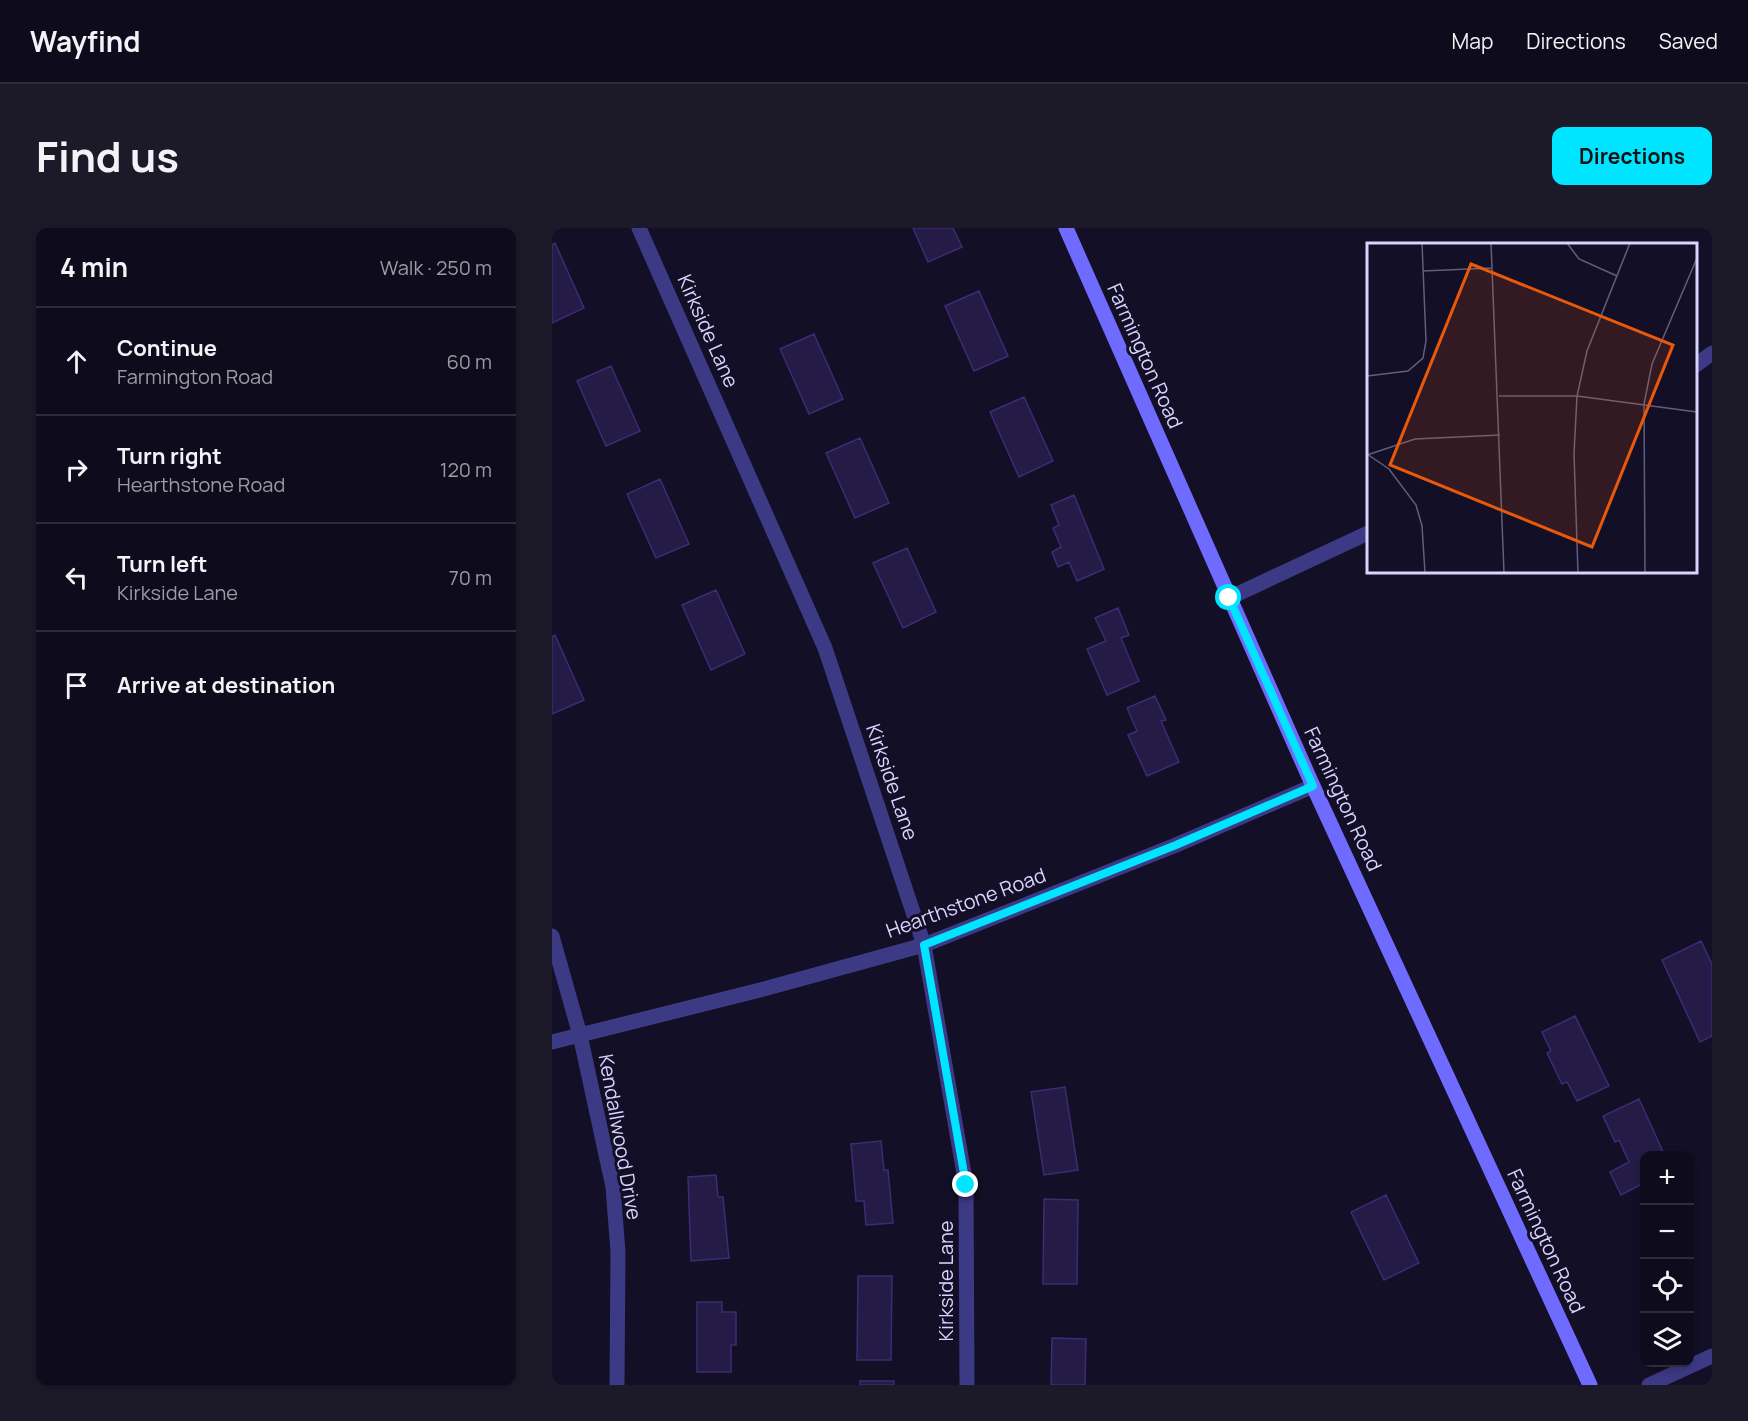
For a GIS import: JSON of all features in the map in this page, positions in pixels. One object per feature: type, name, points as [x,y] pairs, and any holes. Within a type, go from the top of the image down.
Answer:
[{"type":"street","name":"Kirkside Lane","points":[[639,228],[825,648],[924,945],[966,1185],[968,1385]]},
{"type":"street","name":"Farmington Road","points":[[1066,228],[1313,786],[1590,1385]]},
{"type":"street","points":[[1697,364],[1712,353]]},
{"type":"street","points":[[1229,598],[1367,533]]},
{"type":"street","name":"Hearthstone Road","points":[[552,1042],[760,990],[924,945],[1176,845],[1313,786]]},
{"type":"street","name":"Kendallwood Drive","points":[[552,936],[580,1035],[613,1186],[619,1272],[617,1385]]},
{"type":"street","points":[[1649,1385],[1712,1356]]},
{"type":"building","points":[[913,228],[953,228],[962,247],[928,262]]},
{"type":"building","points":[[555,243],[584,308],[552,323],[552,245]]},
{"type":"building","points":[[979,291],[1008,356],[974,371],[945,306]]},
{"type":"building","points":[[814,334],[843,399],[809,414],[780,349]]},
{"type":"building","points":[[611,366],[640,431],[606,446],[577,381]]},
{"type":"building","points":[[1024,397],[1053,461],[1019,477],[990,412]]},
{"type":"building","points":[[860,438],[889,503],[855,518],[826,453]]},
{"type":"building","points":[[660,479],[689,544],[656,558],[627,494]]},
{"type":"building","points":[[1074,495],[1104,569],[1077,581],[1069,562],[1058,567],[1052,552],[1061,547],[1053,528],[1059,525],[1051,505]]},
{"type":"building","points":[[907,548],[936,612],[903,628],[873,563]]},
{"type":"building","points":[[716,590],[745,654],[711,670],[682,605]]},
{"type":"building","points":[[1118,608],[1129,635],[1121,638],[1139,681],[1107,695],[1087,649],[1106,641],[1095,618]]},
{"type":"building","points":[[555,635],[584,700],[552,714],[552,637]]},
{"type":"building","points":[[1155,696],[1166,720],[1161,721],[1179,762],[1147,776],[1128,735],[1137,731],[1127,708]]},
{"type":"building","points":[[1701,941],[1712,964],[1712,1036],[1700,1042],[1662,960]]},
{"type":"building","points":[[1575,1016],[1609,1086],[1577,1101],[1567,1082],[1562,1084],[1547,1053],[1551,1051],[1542,1032]]},
{"type":"building","points":[[1065,1087],[1078,1170],[1044,1175],[1031,1092]]},
{"type":"building","points":[[1639,1099],[1663,1151],[1640,1151],[1640,1185],[1621,1195],[1610,1172],[1629,1162],[1619,1140],[1615,1142],[1603,1116]]},
{"type":"building","points":[[881,1141],[884,1170],[888,1170],[893,1223],[866,1225],[864,1201],[856,1201],[851,1144]]},
{"type":"building","points":[[716,1175],[718,1197],[723,1197],[729,1258],[691,1261],[688,1177]]},
{"type":"building","points":[[1386,1195],[1419,1263],[1384,1280],[1351,1212]]},
{"type":"building","points":[[1044,1199],[1078,1200],[1077,1284],[1043,1284]]},
{"type":"building","points":[[858,1276],[892,1276],[891,1360],[857,1360]]},
{"type":"building","points":[[697,1302],[722,1302],[722,1312],[736,1312],[736,1345],[731,1345],[731,1372],[697,1372]]},
{"type":"building","points":[[1052,1338],[1086,1339],[1085,1385],[1051,1385]]},
{"type":"building","points":[[860,1381],[894,1381],[894,1385],[860,1385]]},
{"type":"route","points":[[966,1185],[924,945],[1176,845],[1313,786],[1229,598]]}]
